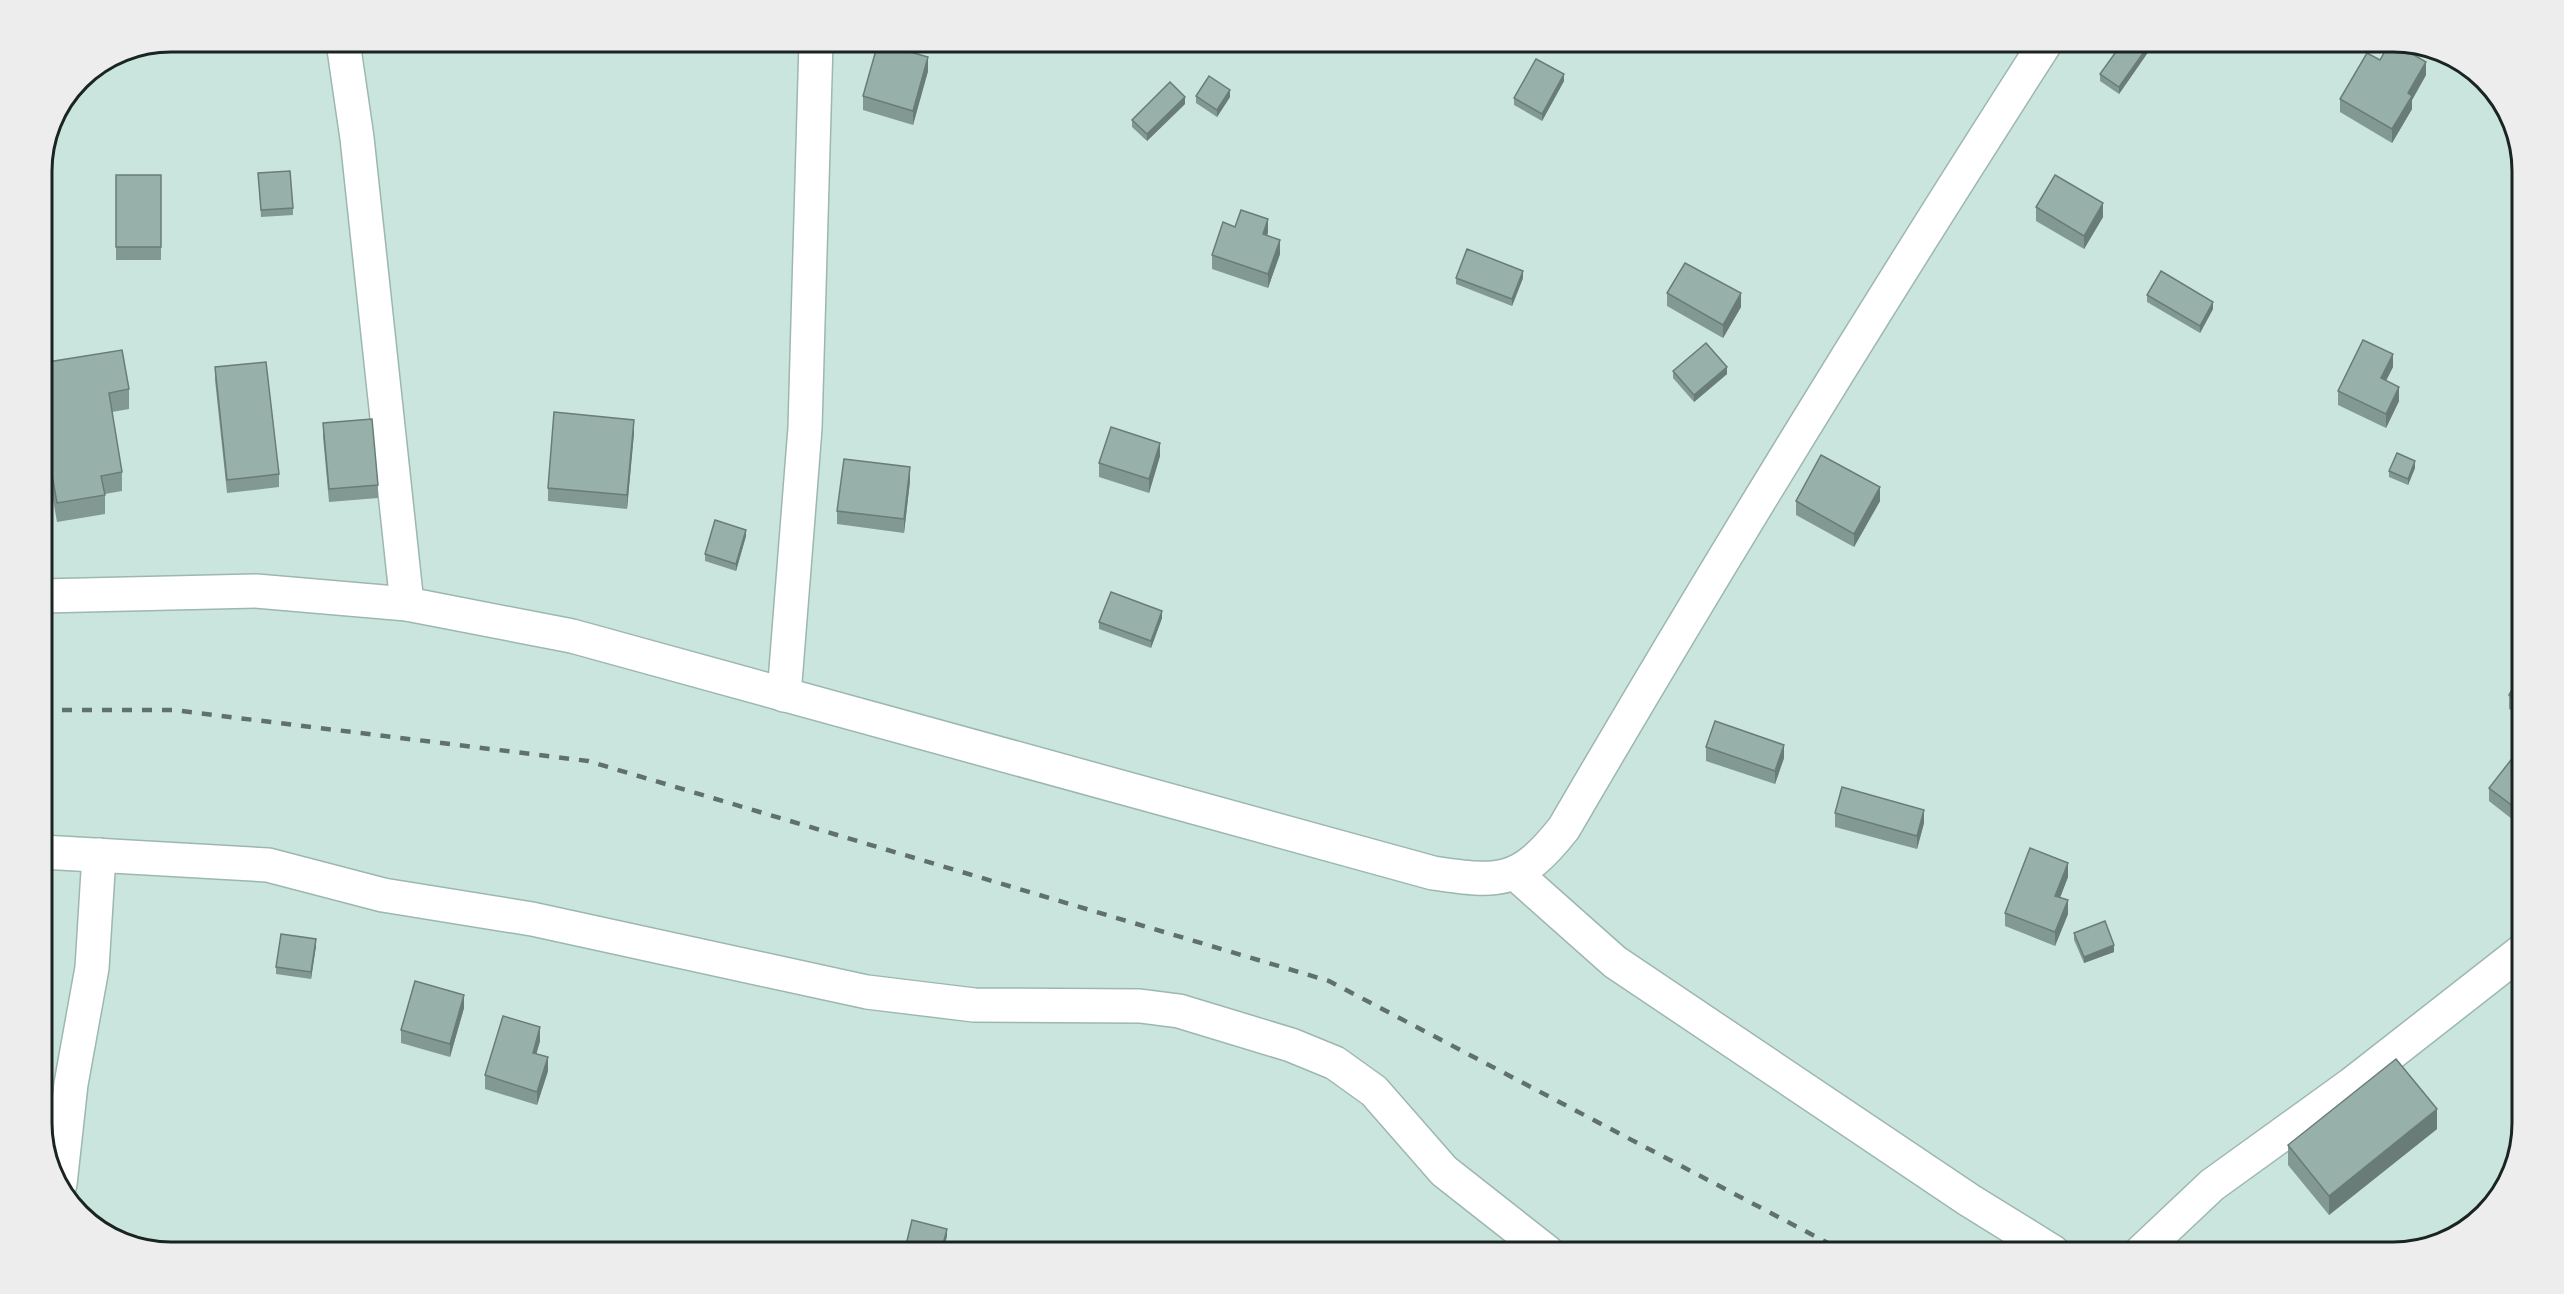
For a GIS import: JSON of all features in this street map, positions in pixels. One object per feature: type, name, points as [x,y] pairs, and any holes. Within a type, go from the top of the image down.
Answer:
[{"type":"street","points":[[53,596],[256,591],[407,604],[572,636],[1433,873],[1480,880],[1516,874],[1543,855],[1564,828],[1689,617],[1903,266],[2040,52]]},
{"type":"street","points":[[345,53],[357,138],[407,604]]},
{"type":"street","points":[[784,695],[805,428],[816,53]]},
{"type":"street","points":[[53,853],[268,865],[383,895],[532,919],[867,992],[974,1005],[1140,1006],[1179,1011],[1291,1045],[1335,1063],[1374,1091],[1444,1171],[1534,1242]]},
{"type":"street","points":[[62,1168],[71,1084],[92,968],[99,855]]},
{"type":"street","points":[[1516,874],[1615,962],[1969,1200],[2037,1242]]},
{"type":"street","points":[[2152,1242],[2212,1185],[2352,1084],[2512,959]]},
{"type":"building","points":[[2116,52],[2144,52],[2119,87],[2100,74]]},
{"type":"building","points":[[2384,52],[2393,52],[2414,55],[2426,62],[2408,93],[2412,96],[2392,129],[2340,99],[2367,53],[2380,60]]},
{"type":"building","points":[[875,53],[913,53],[928,57],[913,111],[863,96]]},
{"type":"building","points":[[1536,59],[1564,74],[1542,114],[1514,98]]},
{"type":"building","points":[[1209,76],[1230,90],[1217,110],[1196,96]]},
{"type":"building","points":[[1170,82],[1185,97],[1147,134],[1132,120]]},
{"type":"building","points":[[290,171],[293,208],[261,210],[258,173]]},
{"type":"building","points":[[116,175],[161,175],[161,247],[116,247]]},
{"type":"building","points":[[2055,175],[2103,203],[2084,236],[2036,207]]},
{"type":"building","points":[[1241,210],[1268,219],[1263,234],[1280,240],[1268,274],[1212,255],[1223,222],[1235,227]]},
{"type":"building","points":[[1467,249],[1523,271],[1512,299],[1456,278]]},
{"type":"building","points":[[1685,263],[1741,293],[1723,325],[1667,293]]},
{"type":"building","points":[[2161,271],[2213,302],[2200,326],[2147,295]]},
{"type":"building","points":[[2363,340],[2393,354],[2381,378],[2399,387],[2386,414],[2338,391]]},
{"type":"building","points":[[1706,343],[1727,367],[1694,395],[1673,371]]},
{"type":"building","points":[[122,350],[129,389],[109,393],[122,472],[101,476],[105,495],[57,503],[53,480],[53,361]]},
{"type":"building","points":[[266,362],[279,474],[227,480],[215,367]]},
{"type":"building","points":[[554,412],[634,420],[627,495],[548,488]]},
{"type":"building","points":[[372,419],[378,485],[329,489],[323,423]]},
{"type":"building","points":[[1111,427],[1160,443],[1149,479],[1099,463]]},
{"type":"building","points":[[2397,453],[2415,461],[2408,479],[2389,471]]},
{"type":"building","points":[[1821,455],[1880,487],[1854,534],[1796,501]]},
{"type":"building","points":[[844,459],[910,467],[904,519],[837,511]]},
{"type":"building","points":[[715,520],[746,530],[736,564],[705,554]]},
{"type":"building","points":[[1111,592],[1162,611],[1151,641],[1099,622]]},
{"type":"building","points":[[1715,721],[1784,745],[1775,771],[1706,747]]},
{"type":"building","points":[[2512,759],[2512,805],[2489,788]]},
{"type":"building","points":[[1842,787],[1924,810],[1917,836],[1835,813]]},
{"type":"building","points":[[2030,848],[2068,863],[2055,896],[2068,900],[2055,932],[2005,913]]},
{"type":"building","points":[[2105,921],[2114,945],[2084,957],[2074,933]]},
{"type":"building","points":[[281,934],[316,939],[311,972],[276,967]]},
{"type":"building","points":[[415,981],[464,995],[450,1044],[401,1030]]},
{"type":"building","points":[[503,1016],[540,1027],[533,1053],[548,1057],[537,1092],[485,1075]]},
{"type":"building","points":[[2396,1059],[2437,1109],[2329,1196],[2288,1145]]},
{"type":"building","points":[[912,1220],[947,1229],[944,1242],[907,1242]]},
{"type":"railway","points":[[53,710],[173,710],[588,761],[1329,981],[1826,1242]]}]
